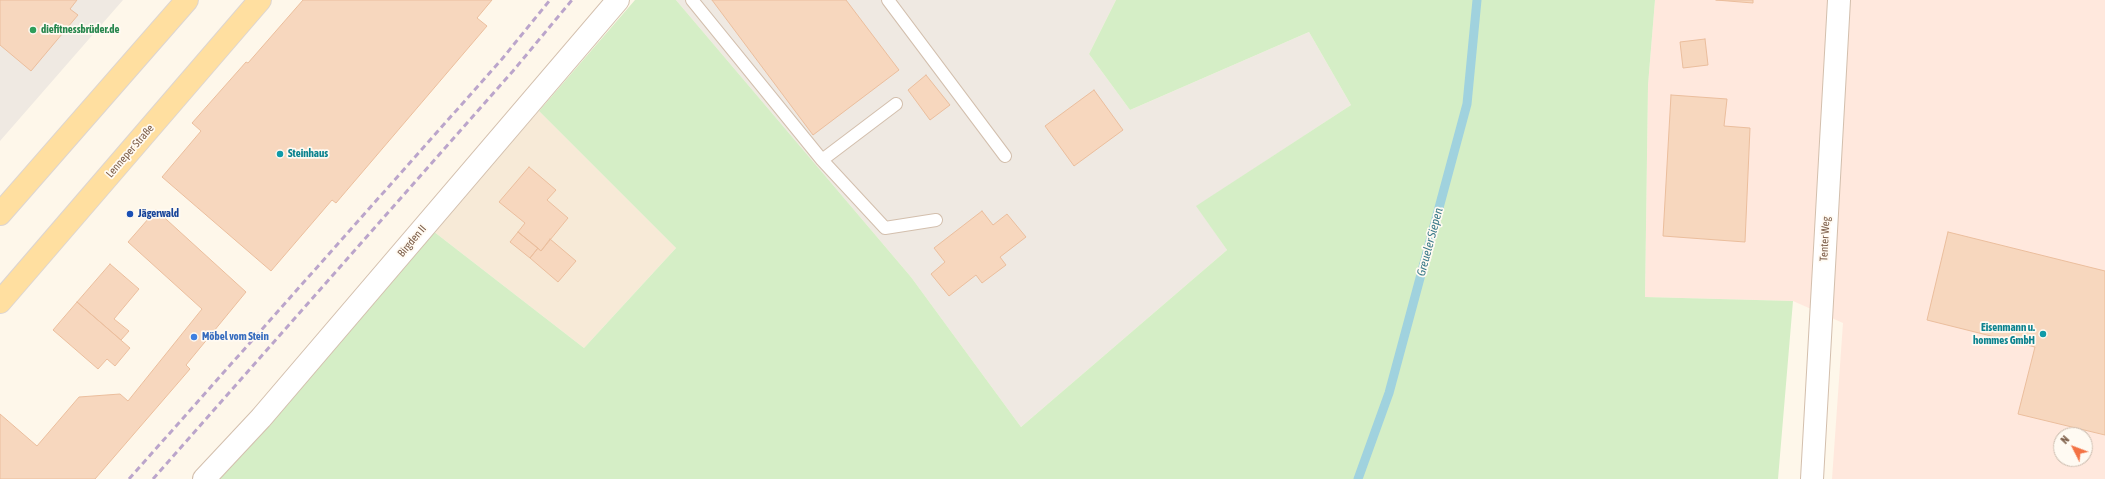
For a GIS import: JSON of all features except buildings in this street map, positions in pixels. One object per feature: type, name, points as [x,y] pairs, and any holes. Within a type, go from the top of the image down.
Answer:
[{"type":"main road","points":[[0,214],[187,0]]},
{"type":"main road","name":"Lenneper Straße","points":[[0,302],[260,0]]},
{"type":"street","name":"Birgden II","points":[[204,479],[261,418],[618,0]]},
{"type":"street","name":"Tenter Weg","points":[[1812,479],[1839,0]]},
{"type":"lane","points":[[692,0],[822,160],[885,228],[936,220]]},
{"type":"lane","points":[[888,0],[1005,156]]},
{"type":"lane","points":[[822,160],[896,104]]},
{"type":"shaded area","points":[[0,0],[123,0],[0,141]]},
{"type":"shaded area","points":[[676,0],[1116,0],[1089,54],[1130,110],[1309,32],[1351,105],[1197,206],[1227,250],[1021,427],[911,277]]},
{"type":"shaded area","points":[[1655,0],[2105,0],[2105,479],[1832,479],[1843,323],[1793,301],[1645,297],[1648,85]]},
{"type":"shaded area","points":[[539,111],[676,248],[584,348],[433,231]]},
{"type":"green space","points":[[635,0],[676,0],[911,277],[1021,427],[1227,250],[1196,206],[1351,105],[1309,32],[1130,110],[1089,54],[1116,0],[1655,0],[1648,85],[1645,297],[1793,301],[1778,479],[215,479],[433,231],[584,348],[676,248],[539,111]]},
{"type":"waterway","name":"Greueler Siepen","points":[[1358,479],[1389,393],[1467,104],[1477,0]]},
{"type":"railway","points":[[129,479],[502,59],[550,0]]},
{"type":"railway","points":[[153,479],[513,71],[572,0]]},
{"type":"place","name":"diefitnessbrüder.de","points":[[33,30]]},
{"type":"place","name":"Steinhaus","points":[[280,154]]},
{"type":"place","name":"Jägerwald","points":[[130,214]]},
{"type":"place","name":"Eisenmann u. hommes GmbH","points":[[2043,334]]},
{"type":"place","name":"Möbel vom Stein","points":[[194,337]]}]
